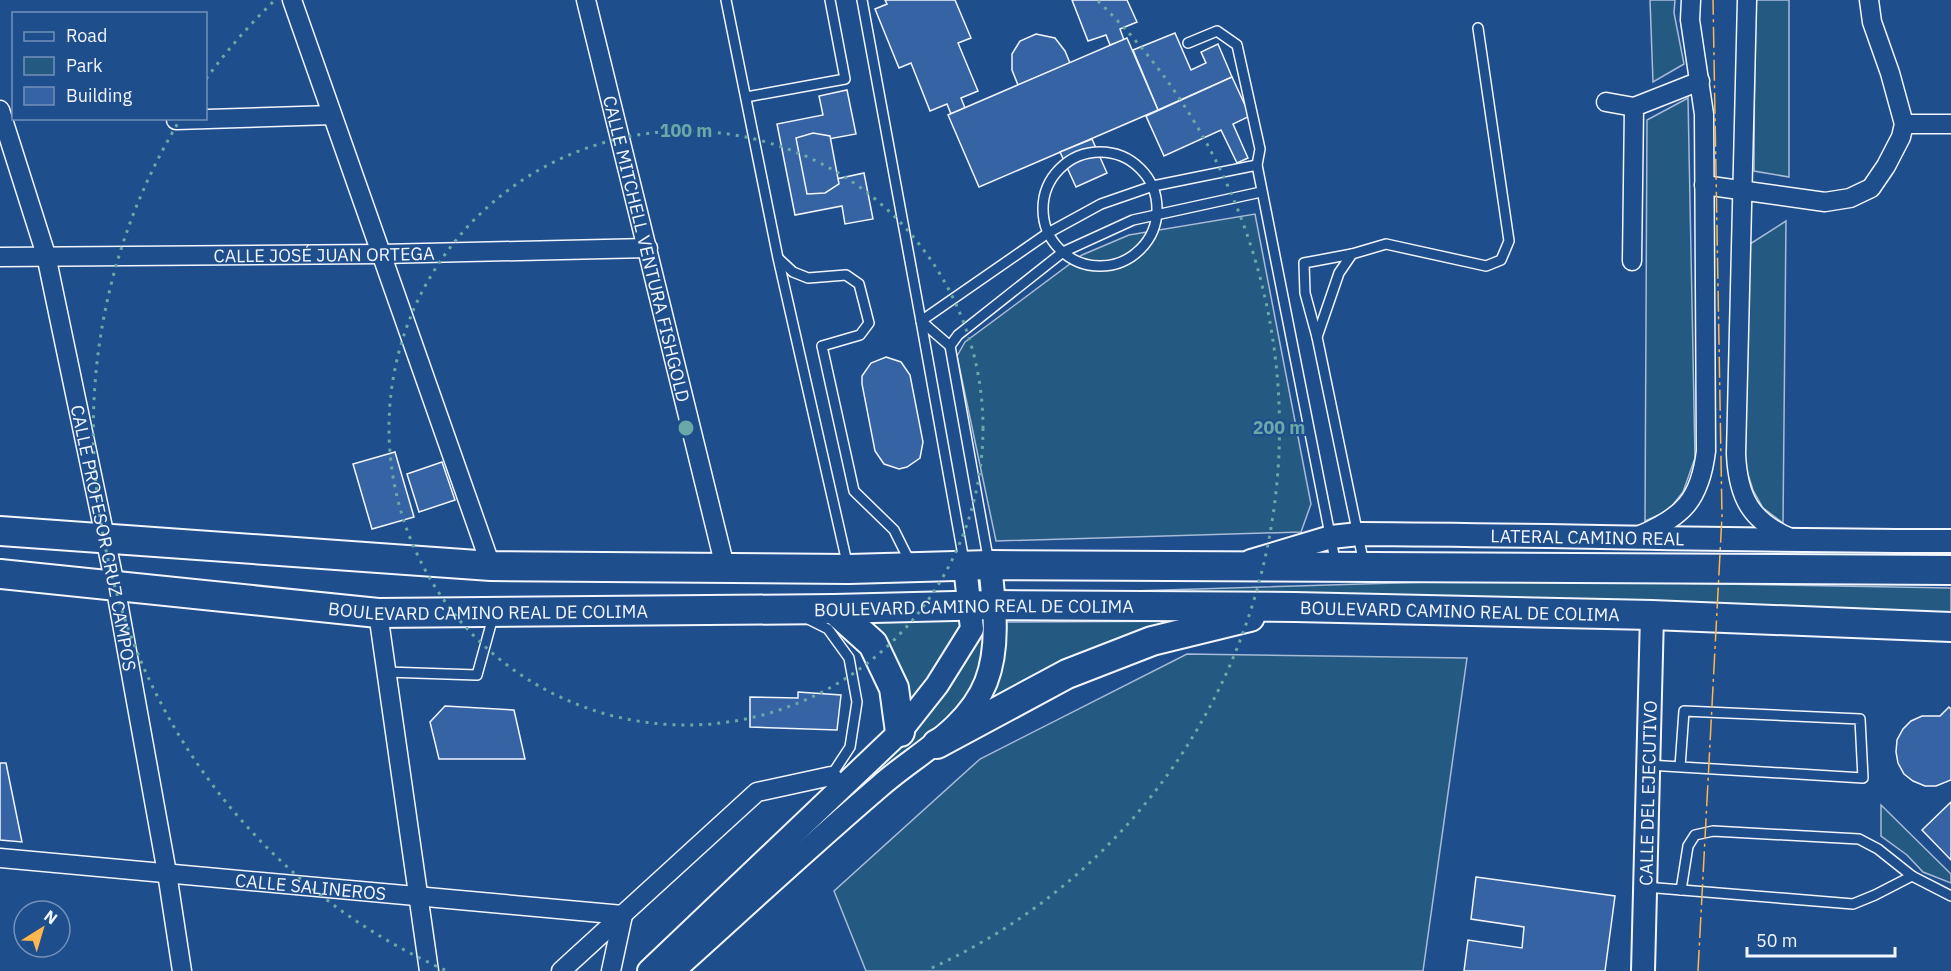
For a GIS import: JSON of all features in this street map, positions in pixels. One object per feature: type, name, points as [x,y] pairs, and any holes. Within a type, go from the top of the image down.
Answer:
[{"type":"main road","name":"BOULEVARD CAMINO REAL DE COLIMA","points":[[0,531],[491,566],[849,569],[977,566],[1951,570]]},
{"type":"main road","name":"BOULEVARD CAMINO REAL DE COLIMA","points":[[0,574],[378,613],[834,609],[982,605],[1295,607],[1652,615],[1951,627]]},
{"type":"main road","points":[[937,744],[1067,674],[1152,641],[1295,607]]},
{"type":"main road","points":[[834,609],[873,644],[894,688],[900,732]]},
{"type":"street","points":[[291,0],[491,566]]},
{"type":"street","name":"CALLE MITCHELL VENTURA FISHGOLD","points":[[586,0],[725,567]]},
{"type":"street","points":[[1638,536],[1680,513],[1694,495],[1703,474],[1706,451],[1704,114],[1690,20],[1691,0]]},
{"type":"street","points":[[1747,0],[1737,477],[1744,499],[1757,517],[1776,532],[1797,541]]},
{"type":"street","points":[[1704,185],[1825,202],[1850,198],[1870,188],[1896,147],[1904,124],[1890,73],[1872,22],[1869,0]]},
{"type":"street","points":[[1606,102],[1634,107],[1700,81]]},
{"type":"street","points":[[1632,261],[1634,107]]},
{"type":"street","name":"CALLE PROFESOR CRUZ CAMPOS","points":[[0,110],[46,255],[115,585],[167,873],[182,971]]},
{"type":"street","points":[[207,119],[332,115]]},
{"type":"street","points":[[1904,124],[1951,124]]},
{"type":"street","name":"CALLE JOSÉ JUAN ORTEGA","points":[[0,256],[381,254],[648,248]]},
{"type":"street","name":"LATERAL CAMINO REAL","points":[[1231,568],[1331,537],[1359,534],[1638,536],[1797,541],[1951,541]]},
{"type":"street","points":[[673,971],[882,784],[937,744],[969,711],[986,683],[993,654],[982,605],[977,566]]},
{"type":"street","points":[[649,971],[837,782],[900,732],[937,685],[972,629],[982,605]]},
{"type":"street","points":[[378,613],[429,971]]},
{"type":"street","name":"CALLE DEL EJECUTIVO","points":[[1643,971],[1652,615]]},
{"type":"street","points":[[561,971],[757,792],[837,782]]},
{"type":"street","name":"CALLE SALINEROS","points":[[0,858],[623,915]]},
{"type":"street","points":[[611,971],[623,915]]},
{"type":"lane","points":[[726,0],[778,258],[849,569]]},
{"type":"lane","points":[[746,97],[845,79],[830,0]]},
{"type":"lane","points":[[862,0],[921,321],[977,566]]},
{"type":"lane","points":[[1365,568],[1317,337],[1305,292],[1304,264],[1386,244],[1486,266],[1501,260],[1509,241],[1478,28]]},
{"type":"lane","points":[[1188,43],[1217,31],[1237,45],[1260,149],[1257,165],[1261,192],[1336,568]]},
{"type":"lane","points":[[1094,152],[1112,153],[1129,159],[1143,171],[1153,186],[1157,200],[1157,214],[1153,231],[1143,247],[1130,258],[1113,264],[1095,266],[1078,261],[1063,252],[1048,233],[1043,216],[1044,197],[1050,181],[1061,166],[1077,156],[1094,152]]},
{"type":"lane","points":[[921,321],[1048,233],[1101,204],[1153,186],[1257,165]]},
{"type":"lane","points":[[950,346],[958,335],[1063,252],[1132,220],[1261,192]]},
{"type":"lane","points":[[1317,337],[1339,273],[1352,254]]},
{"type":"lane","points":[[778,258],[793,272],[808,278],[846,274],[859,284],[869,323],[860,335],[822,346],[854,491],[894,530],[912,567]]},
{"type":"lane","points":[[921,321],[950,346],[977,566]]},
{"type":"lane","points":[[787,609],[828,629],[849,657],[857,702],[850,747],[837,782]]},
{"type":"lane","points":[[386,672],[477,675],[494,612]]},
{"type":"lane","points":[[1648,765],[1680,767],[1863,778],[1860,719],[1684,711],[1680,767]]},
{"type":"lane","points":[[1681,890],[1688,846],[1695,835],[1713,831],[1860,839],[1878,849],[1911,876],[1951,896]]},
{"type":"lane","points":[[1645,887],[1853,904],[1911,876]]},
{"type":"green space","points":[[1650,0],[1675,0],[1674,13],[1684,64],[1653,82]]},
{"type":"green space","points":[[1755,0],[1789,0],[1789,177],[1754,171]]},
{"type":"green space","points":[[1688,98],[1695,458],[1683,492],[1668,511],[1645,521],[1647,120]]},
{"type":"green space","points":[[1255,214],[1311,504],[1301,532],[996,541],[957,356],[965,342],[1082,255],[1129,235]]},
{"type":"green space","points":[[1786,221],[1783,523],[1763,508],[1753,490],[1745,465],[1750,244]]},
{"type":"green space","points":[[1497,580],[1951,588],[1951,615],[1031,594]]},
{"type":"green space","points":[[965,620],[929,682],[905,712],[863,621]]},
{"type":"green space","points":[[1213,621],[978,709],[1002,622]]},
{"type":"green space","points":[[985,635],[980,675],[961,707],[855,799],[849,792],[976,636]]},
{"type":"green space","points":[[1187,654],[1467,658],[1423,971],[866,971],[834,891],[980,759]]},
{"type":"green space","points":[[1881,805],[1951,874],[1951,883],[1923,872],[1907,855],[1881,836]]},
{"type":"building","points":[[885,0],[955,0],[971,38],[958,43],[978,91],[961,98],[965,108],[951,114],[947,104],[930,111],[911,63],[899,68],[875,9],[887,4]]},
{"type":"building","points":[[1072,0],[1127,0],[1137,22],[1120,29],[1124,40],[1110,45],[1106,35],[1088,41]]},
{"type":"building","points":[[1175,33],[1191,70],[1206,63],[1201,52],[1218,44],[1232,77],[1158,110],[1133,50]]},
{"type":"building","points":[[1036,34],[1055,38],[1065,51],[1070,63],[1018,85],[1012,70],[1012,54],[1020,41]]},
{"type":"building","points":[[1127,38],[1158,110],[979,187],[948,115]]},
{"type":"building","points":[[1232,77],[1250,116],[1233,124],[1248,158],[1237,163],[1221,130],[1164,156],[1146,116]]},
{"type":"building","points":[[847,90],[856,134],[828,139],[836,179],[864,173],[873,219],[845,224],[842,206],[795,215],[777,124],[823,115],[819,96]]},
{"type":"building","points":[[813,133],[830,136],[839,184],[825,193],[807,194],[796,138]]},
{"type":"building","points":[[1092,139],[1107,173],[1076,187],[1060,152]]},
{"type":"building","points":[[886,357],[901,362],[910,375],[923,442],[920,458],[907,467],[899,469],[884,464],[875,451],[862,384],[862,376],[871,363]]},
{"type":"building","points":[[395,452],[414,517],[372,529],[353,464]]},
{"type":"building","points":[[442,462],[455,500],[419,512],[407,474]]},
{"type":"building","points":[[798,692],[841,695],[837,730],[750,727],[750,697],[798,698]]},
{"type":"building","points":[[445,706],[514,710],[525,759],[439,759],[430,722]]},
{"type":"building","points":[[1949,707],[1951,709],[1951,780],[1936,786],[1925,786],[1904,774],[1898,763],[1897,740],[1911,721],[1922,716],[1940,716]]},
{"type":"building","points":[[0,763],[6,763],[22,842],[0,840]]},
{"type":"building","points":[[1951,802],[1951,860],[1922,830]]},
{"type":"building","points":[[1476,877],[1615,896],[1605,971],[1464,971],[1468,940],[1522,948],[1524,927],[1471,919]]},
{"type":"power","points":[[1698,971],[1722,516],[1713,0]]}]
